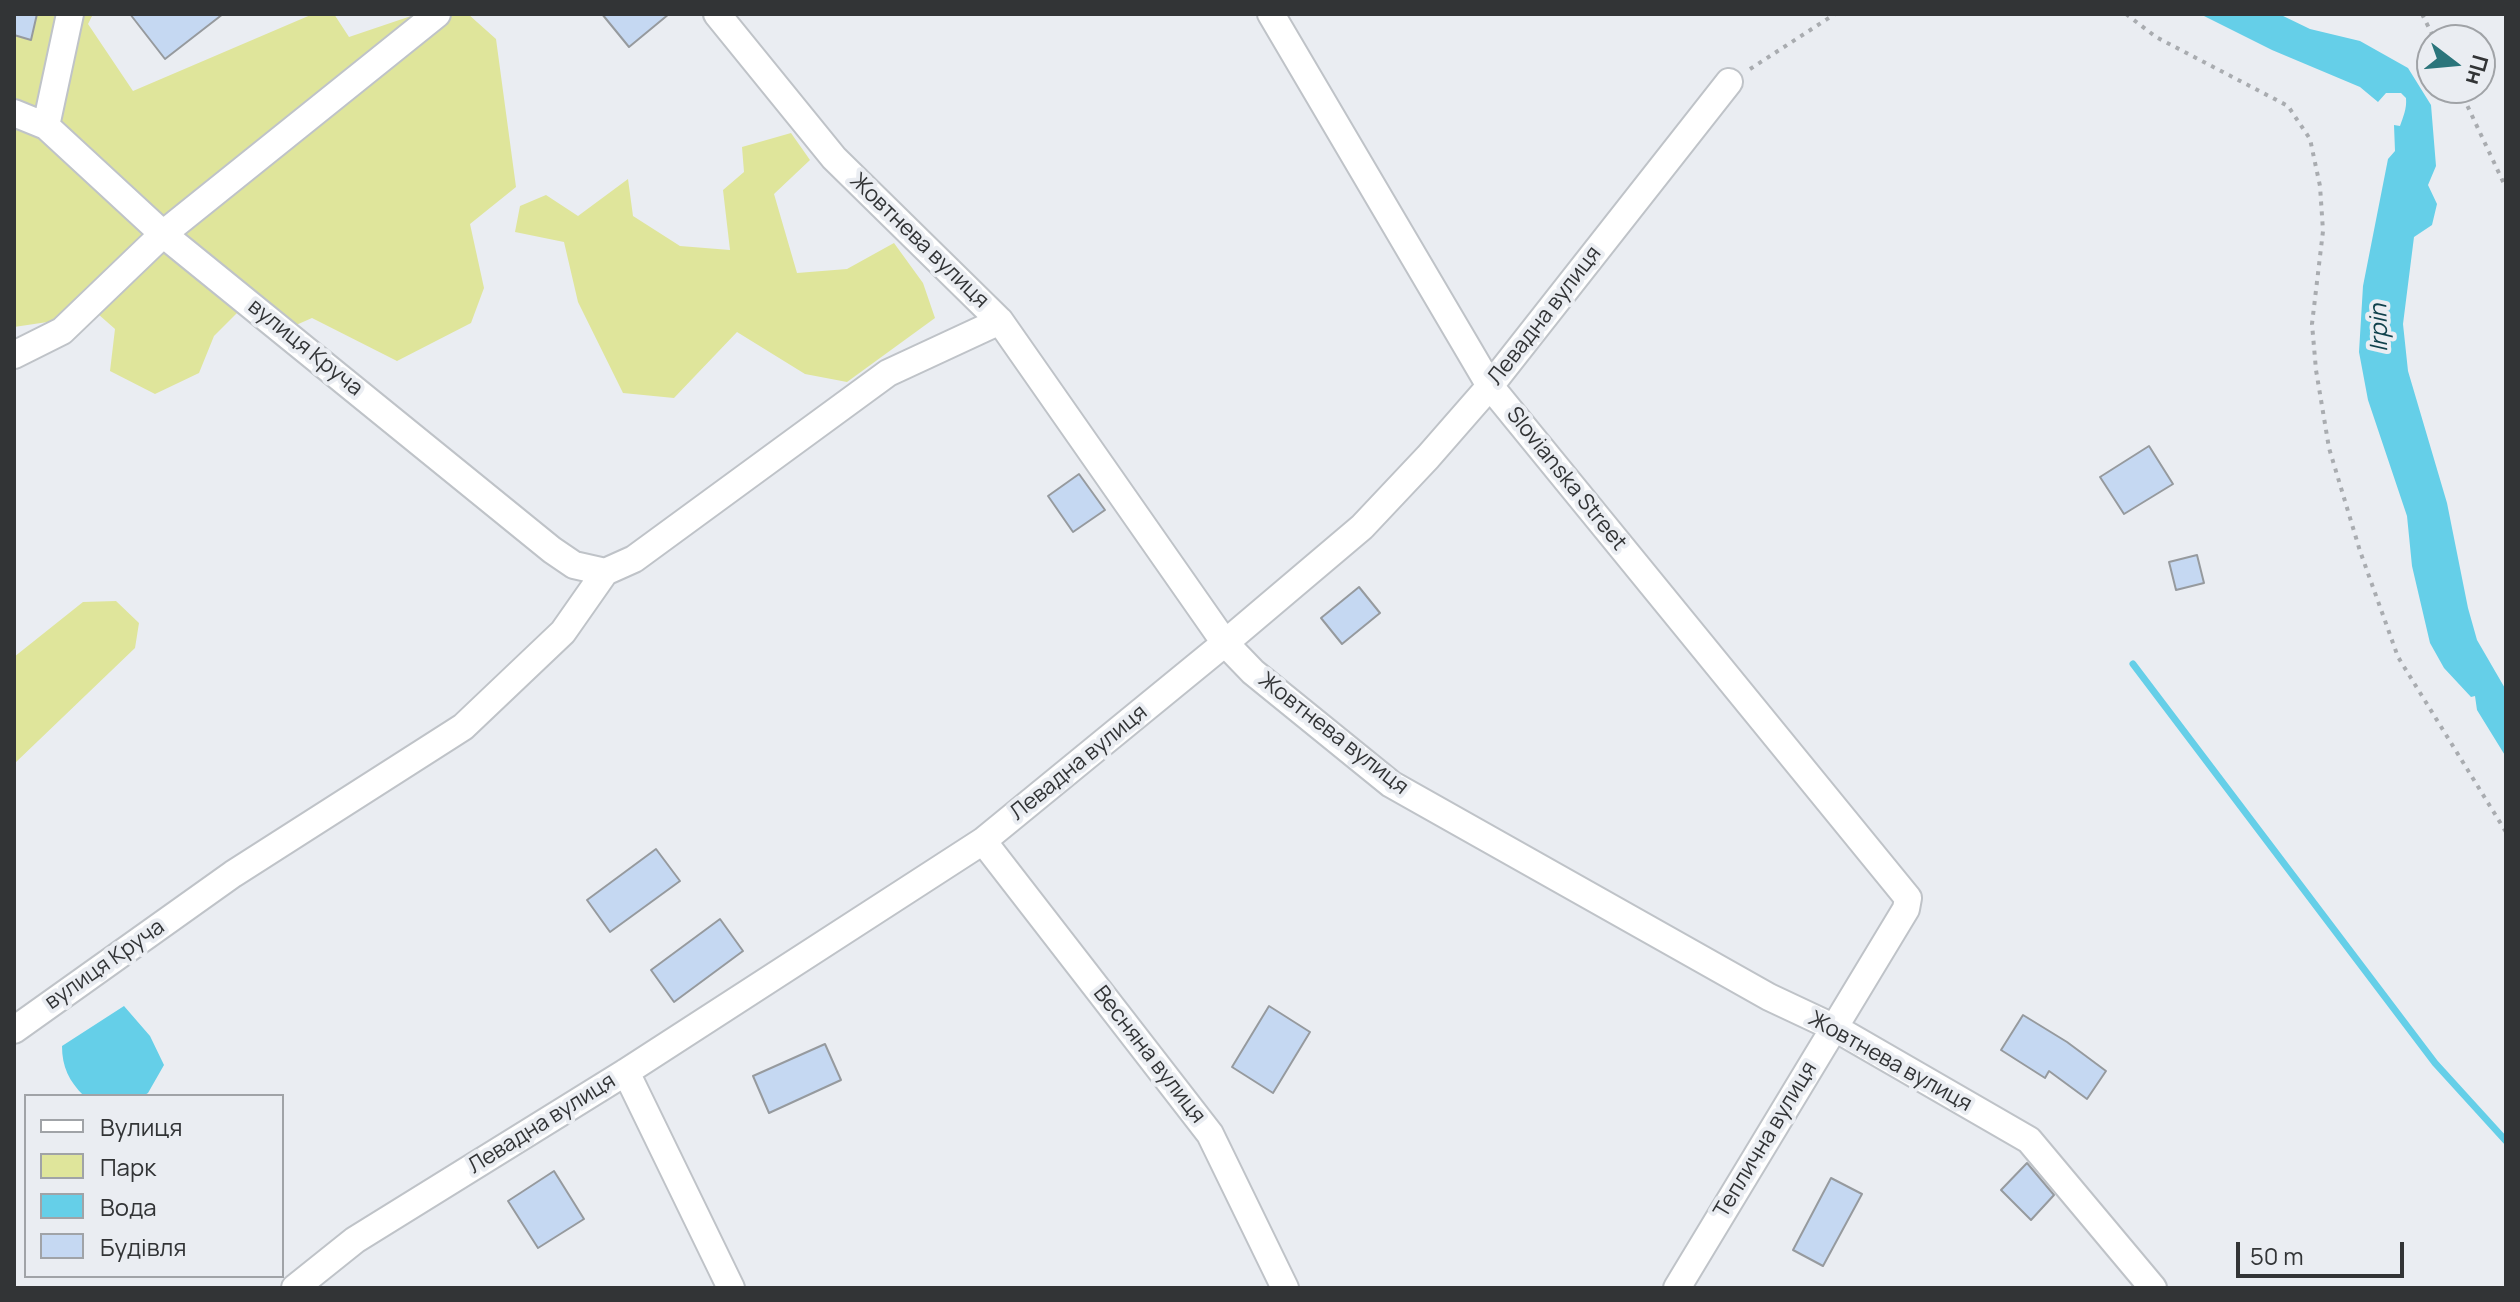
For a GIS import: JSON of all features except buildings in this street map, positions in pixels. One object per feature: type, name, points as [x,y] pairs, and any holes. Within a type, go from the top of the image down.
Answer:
[{"type":"street","points":[[14,113],[46,126],[70,14]]},
{"type":"street","points":[[14,355],[62,331],[163,234],[437,14]]},
{"type":"street","name":"Жовтнева вулиця","points":[[717,14],[834,158],[1000,321],[1225,643],[1253,672],[1391,784],[1769,997],[1835,1028],[2029,1140],[2153,1288]]},
{"type":"street","name":"Slovianska Street","points":[[1271,14],[1490,386],[1902,889],[1908,898],[1906,909]]},
{"type":"street","name":"Левадна вулиця","points":[[295,1288],[355,1240],[626,1072],[983,841],[1225,643],[1362,527],[1490,386],[1729,82]]},
{"type":"street","name":"вулиця Круча","points":[[46,126],[163,234],[552,550],[574,565],[605,572]]},
{"type":"street","name":"вулиця Круча","points":[[14,1030],[233,874],[463,727],[563,632],[605,572],[634,559],[888,373],[1000,321]]},
{"type":"street","name":"Весняна вулиця","points":[[983,841],[1210,1134],[1285,1288]]},
{"type":"street","name":"Теплична вулиця","points":[[1677,1288],[1906,909]]},
{"type":"street","points":[[626,1072],[731,1288]]},
{"type":"path","points":[[1729,82],[1835,14]]},
{"type":"path","points":[[2126,14],[2156,37],[2288,106],[2310,139],[2320,186],[2323,231],[2312,324],[2329,448],[2360,551],[2398,657],[2506,832]]},
{"type":"path","points":[[2467,104],[2506,188]]},
{"type":"green space","points":[[14,14],[93,14],[88,24],[133,91],[313,14],[334,14],[349,37],[417,14],[468,14],[496,39],[516,187],[470,224],[484,288],[471,323],[397,361],[312,318],[287,329],[246,304],[214,336],[199,373],[155,394],[110,371],[115,329],[81,299],[61,320],[14,327]]},
{"type":"green space","points":[[791,133],[810,160],[774,194],[797,273],[847,269],[894,243],[923,283],[935,318],[847,382],[805,374],[737,332],[674,398],[623,393],[578,302],[564,242],[515,232],[520,206],[546,195],[578,216],[628,179],[633,216],[680,246],[730,250],[723,190],[744,172],[742,147]]},
{"type":"green space","points":[[116,601],[139,623],[135,648],[14,764],[14,657],[83,602]]},
{"type":"water","name":"Irpin","points":[[2200,14],[2279,14],[2310,29],[2360,41],[2408,68],[2416,81],[2416,104],[2431,105],[2436,166],[2428,185],[2437,204],[2432,225],[2414,237],[2403,324],[2408,371],[2447,503],[2477,640],[2506,690],[2506,757],[2477,710],[2475,696],[2471,697],[2444,668],[2430,643],[2412,566],[2407,516],[2368,400],[2359,352],[2363,286],[2388,159],[2395,151],[2394,125],[2400,126],[2406,98],[2401,93],[2386,93],[2378,102],[2360,87],[2272,50]]},
{"type":"water","points":[[124,1006],[150,1036],[164,1065],[146,1094],[82,1094],[67,1073],[62,1046]]},
{"type":"waterway","points":[[2133,664],[2435,1063],[2506,1141]]}]
